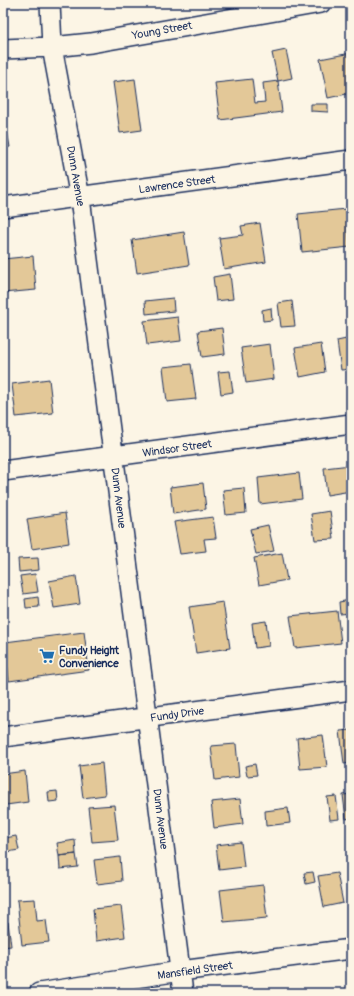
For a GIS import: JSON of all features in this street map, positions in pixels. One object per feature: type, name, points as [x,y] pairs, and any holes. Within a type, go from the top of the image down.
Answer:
[{"type":"street","name":"Dunn Avenue","points":[[50,3],[52,47],[80,198],[183,993]]},
{"type":"street","name":"Young Street","points":[[3,50],[90,43],[296,5],[321,3]]},
{"type":"street","name":"Lawrence Street","points":[[3,207],[80,198],[351,160]]},
{"type":"street","name":"Windsor Street","points":[[3,472],[351,424]]},
{"type":"street","name":"Fundy Drive","points":[[3,737],[351,690]]},
{"type":"street","name":"Mansfield Street","points":[[39,993],[180,971],[351,949]]},
{"type":"building","points":[[286,50],[292,78],[278,81],[272,53]]},
{"type":"building","points":[[351,53],[351,93],[328,98],[320,59]]},
{"type":"building","points":[[135,79],[142,130],[120,133],[113,82]]},
{"type":"building","points":[[252,79],[255,103],[265,102],[263,83],[278,81],[282,112],[220,120],[215,83]]},
{"type":"building","points":[[311,104],[328,104],[328,112],[311,111]]},
{"type":"building","points":[[3,109],[10,147],[3,148]]},
{"type":"building","points":[[346,209],[350,247],[302,252],[298,214]]},
{"type":"building","points":[[260,223],[266,262],[224,269],[219,238],[243,235],[241,226]]},
{"type":"building","points":[[184,232],[189,265],[137,273],[132,240]]},
{"type":"building","points":[[33,256],[36,290],[3,293],[3,259]]},
{"type":"building","points":[[230,274],[233,299],[216,301],[213,277]]},
{"type":"building","points":[[173,298],[174,311],[146,314],[145,301]]},
{"type":"building","points":[[292,301],[295,326],[281,327],[278,303]]},
{"type":"building","points":[[271,308],[272,320],[263,321],[262,310]]},
{"type":"building","points":[[178,317],[181,341],[147,345],[144,321]]},
{"type":"building","points":[[222,328],[225,354],[202,357],[198,331]]},
{"type":"building","points":[[351,338],[351,369],[341,370],[337,341]]},
{"type":"building","points":[[270,344],[274,379],[246,383],[241,348]]},
{"type":"building","points":[[321,344],[325,372],[300,377],[295,348]]},
{"type":"building","points":[[191,364],[196,399],[167,402],[163,367]]},
{"type":"building","points":[[230,371],[233,392],[221,394],[218,372]]},
{"type":"building","points":[[49,379],[53,413],[16,417],[12,384]]},
{"type":"building","points":[[351,465],[351,491],[327,495],[324,468]]},
{"type":"building","points":[[299,473],[302,499],[260,504],[258,478]]},
{"type":"building","points":[[203,483],[206,509],[173,514],[170,487]]},
{"type":"building","points":[[244,488],[246,513],[226,515],[223,490]]},
{"type":"building","points":[[330,511],[334,539],[315,540],[311,514]]},
{"type":"building","points":[[65,513],[69,543],[32,549],[27,519]]},
{"type":"building","points":[[213,517],[216,538],[204,539],[206,551],[180,554],[174,522]]},
{"type":"building","points":[[268,525],[274,551],[256,554],[250,529]]},
{"type":"building","points":[[282,553],[287,580],[259,585],[254,558]]},
{"type":"building","points":[[38,558],[39,570],[19,572],[18,559]]},
{"type":"building","points":[[35,574],[38,592],[23,594],[20,576]]},
{"type":"building","points":[[76,576],[80,604],[54,608],[49,581]]},
{"type":"building","points":[[38,597],[39,607],[26,608],[25,599]]},
{"type":"building","points":[[350,600],[351,613],[340,614],[339,602]]},
{"type":"building","points":[[223,602],[230,648],[196,653],[189,607]]},
{"type":"building","points":[[337,611],[341,643],[295,648],[290,616]]},
{"type":"building","points":[[266,621],[269,646],[255,648],[252,623]]},
{"type":"building","name":"Fundy Height Convenience","points":[[84,632],[89,670],[9,681],[5,642]]},
{"type":"building","points":[[351,730],[351,763],[344,764],[340,731]]},
{"type":"building","points":[[323,735],[327,767],[300,769],[297,738]]},
{"type":"building","points":[[236,744],[239,777],[215,780],[211,746]]},
{"type":"building","points":[[102,763],[105,795],[83,798],[79,766]]},
{"type":"building","points":[[255,764],[257,775],[247,776],[245,766]]},
{"type":"building","points":[[25,771],[28,802],[6,805],[3,774]]},
{"type":"building","points":[[57,791],[58,801],[49,802],[48,792]]},
{"type":"building","points":[[351,794],[351,818],[346,819],[343,795]]},
{"type":"building","points":[[336,796],[339,819],[330,820],[327,797]]},
{"type":"building","points":[[240,799],[243,824],[214,828],[211,802]]},
{"type":"building","points":[[114,805],[118,840],[92,842],[88,807]]},
{"type":"building","points":[[288,808],[290,823],[266,826],[265,811]]},
{"type":"building","points":[[16,836],[19,850],[7,852],[5,838]]},
{"type":"building","points":[[75,840],[76,854],[59,856],[57,843]]},
{"type":"building","points":[[241,842],[244,867],[219,870],[216,845]]},
{"type":"building","points":[[76,854],[78,867],[60,869],[59,856]]},
{"type":"building","points":[[120,857],[122,881],[97,884],[94,860]]},
{"type":"building","points":[[313,872],[315,882],[306,884],[304,873]]},
{"type":"building","points":[[337,873],[343,903],[324,907],[318,876]]},
{"type":"building","points":[[263,885],[267,918],[224,922],[220,890]]},
{"type":"building","points":[[35,899],[37,921],[46,920],[49,942],[22,945],[17,900]]},
{"type":"building","points":[[121,906],[125,937],[96,941],[93,909]]},
{"type":"building","points":[[8,922],[11,946],[3,947],[3,923]]},
{"type":"place","name":"Fundy Height Convenience","points":[[47,656]]}]
